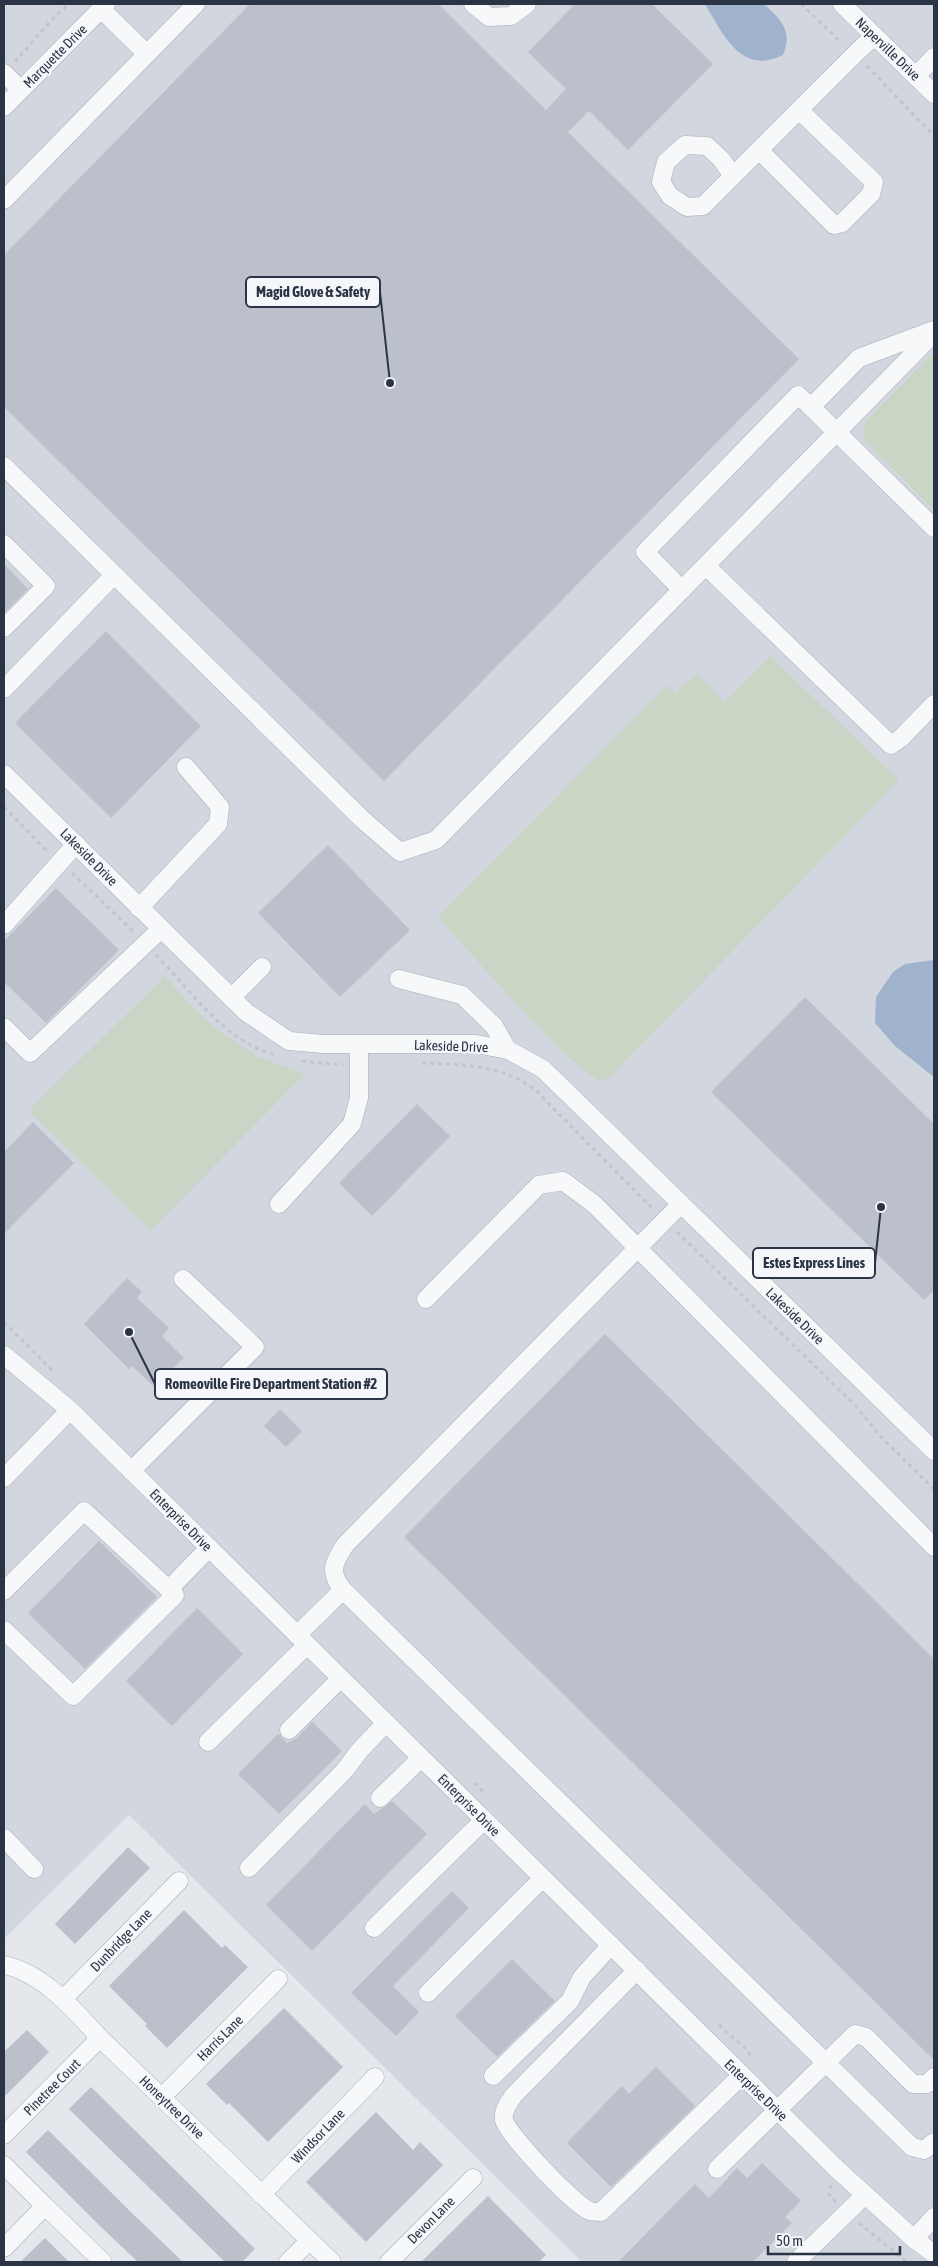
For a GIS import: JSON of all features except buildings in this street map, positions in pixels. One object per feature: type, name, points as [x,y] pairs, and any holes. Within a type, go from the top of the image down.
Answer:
[{"type":"street","points":[[4,200],[196,4]]},
{"type":"street","points":[[473,4],[489,17],[511,16],[527,4]]},
{"type":"street","name":"Naperville Drive","points":[[842,4],[934,94]]},
{"type":"street","points":[[103,6],[147,54]]},
{"type":"street","name":"Marquette Drive","points":[[4,107],[103,6]]},
{"type":"street","points":[[733,176],[874,36]]},
{"type":"street","points":[[916,76],[934,58]]},
{"type":"street","points":[[4,73],[21,90]]},
{"type":"street","points":[[759,150],[834,225],[842,223],[860,206],[871,194],[874,182],[799,110]]},
{"type":"street","points":[[811,407],[859,358],[934,331]]},
{"type":"street","points":[[4,466],[362,819],[400,852],[436,840],[934,331]]},
{"type":"street","points":[[682,590],[645,552],[798,395],[934,528]]},
{"type":"street","points":[[4,544],[46,586],[4,628]]},
{"type":"street","points":[[706,566],[891,745],[901,738],[934,704]]},
{"type":"street","points":[[4,689],[114,576]]},
{"type":"street","points":[[139,908],[218,824],[220,807],[186,767]]},
{"type":"street","name":"Lakeside Drive","points":[[4,774],[246,1012],[289,1041],[359,1044],[476,1044],[507,1050],[543,1069],[934,1451]]},
{"type":"street","points":[[4,926],[76,844]]},
{"type":"street","points":[[4,1027],[30,1053],[161,929]]},
{"type":"street","points":[[232,998],[262,967]]},
{"type":"street","points":[[399,979],[462,995],[494,1026],[507,1050]]},
{"type":"street","points":[[279,1204],[352,1124],[358,1098],[359,1044]]},
{"type":"street","points":[[426,1299],[540,1185],[563,1181],[594,1204],[639,1248],[934,1547]]},
{"type":"street","points":[[681,1204],[345,1545],[334,1564],[335,1581],[912,2147],[924,2150],[934,2142]]},
{"type":"street","points":[[131,1471],[254,1347],[183,1279]]},
{"type":"street","name":"Enterprise Drive","points":[[4,1355],[70,1410],[637,1970],[741,2076],[865,2195],[914,2239],[934,2254]]},
{"type":"street","points":[[4,1478],[70,1410]]},
{"type":"street","points":[[4,1591],[84,1511],[175,1595],[72,1696],[4,1630]]},
{"type":"street","points":[[169,1589],[209,1548]]},
{"type":"street","points":[[208,1742],[302,1640],[343,1590]]},
{"type":"street","points":[[289,1730],[341,1678]]},
{"type":"street","points":[[249,1868],[345,1770],[360,1750],[386,1723]]},
{"type":"street","points":[[380,1798],[421,1758]]},
{"type":"street","points":[[374,1928],[484,1820]]},
{"type":"street","points":[[4,1838],[34,1869]]},
{"type":"street","points":[[428,1993],[543,1878]]},
{"type":"street","name":"Dunbridge Lane","points":[[64,1999],[179,1881]]},
{"type":"street","points":[[493,2076],[570,2000],[582,1977],[611,1945]]},
{"type":"street","name":"Honeytree Drive","points":[[4,1965],[34,1978],[64,1999],[100,2038],[332,2262]]},
{"type":"street","points":[[637,1970],[514,2096],[505,2109],[504,2119],[514,2138],[571,2196],[590,2211],[601,2212],[621,2195],[741,2076]]},
{"type":"street","name":"Harris Lane","points":[[162,2097],[278,1979]]},
{"type":"street","points":[[717,2170],[855,2034],[866,2037],[913,2084],[927,2084],[934,2077]]},
{"type":"street","name":"Pinetree Court","points":[[4,2135],[100,2038]]},
{"type":"street","name":"Windsor Lane","points":[[261,2195],[375,2077]]},
{"type":"street","points":[[4,2165],[98,2257]]},
{"type":"street","name":"Devon Lane","points":[[389,2262],[473,2178]]},
{"type":"street","points":[[796,2262],[865,2195]]},
{"type":"street","points":[[4,2248],[45,2206]]},
{"type":"street","points":[[914,2239],[934,2217]]},
{"type":"street","points":[[288,2262],[309,2241]]},
{"type":"path","points":[[4,73],[69,4]]},
{"type":"path","points":[[801,4],[855,54],[934,136]]},
{"type":"path","points":[[4,807],[60,862],[83,881],[145,944],[197,1001],[233,1033],[256,1049],[283,1056]]},
{"type":"path","points":[[300,1061],[341,1065],[359,1064]]},
{"type":"path","points":[[418,1063],[454,1064],[484,1069],[505,1075],[533,1088],[550,1108],[562,1117],[854,1404],[880,1436],[934,1489]]},
{"type":"shaded area","points":[[4,4],[934,4],[934,2262],[582,2262],[129,1815],[4,1939]]},
{"type":"green space","points":[[934,352],[934,510],[865,441],[863,432],[866,421]]},
{"type":"green space","points":[[770,656],[899,780],[611,1076],[601,1080],[588,1073],[545,1034],[438,917],[667,685],[675,693],[697,674],[725,702]]},
{"type":"green space","points":[[165,976],[193,1008],[219,1031],[258,1057],[305,1074],[155,1226],[149,1229],[31,1113],[31,1108]]},
{"type":"water","points":[[705,4],[764,4],[784,26],[787,39],[783,55],[768,60],[756,60],[745,56],[735,49],[727,39]]},
{"type":"water","points":[[934,960],[934,1077],[895,1046],[875,1023],[876,997],[893,972],[905,964]]},
{"type":"place","name":"Magid Glove & Safety","points":[[390,383]]},
{"type":"place","name":"Estes Express Lines","points":[[881,1207]]},
{"type":"place","name":"Romeoville Fire Department Station #2","points":[[129,1332]]}]
